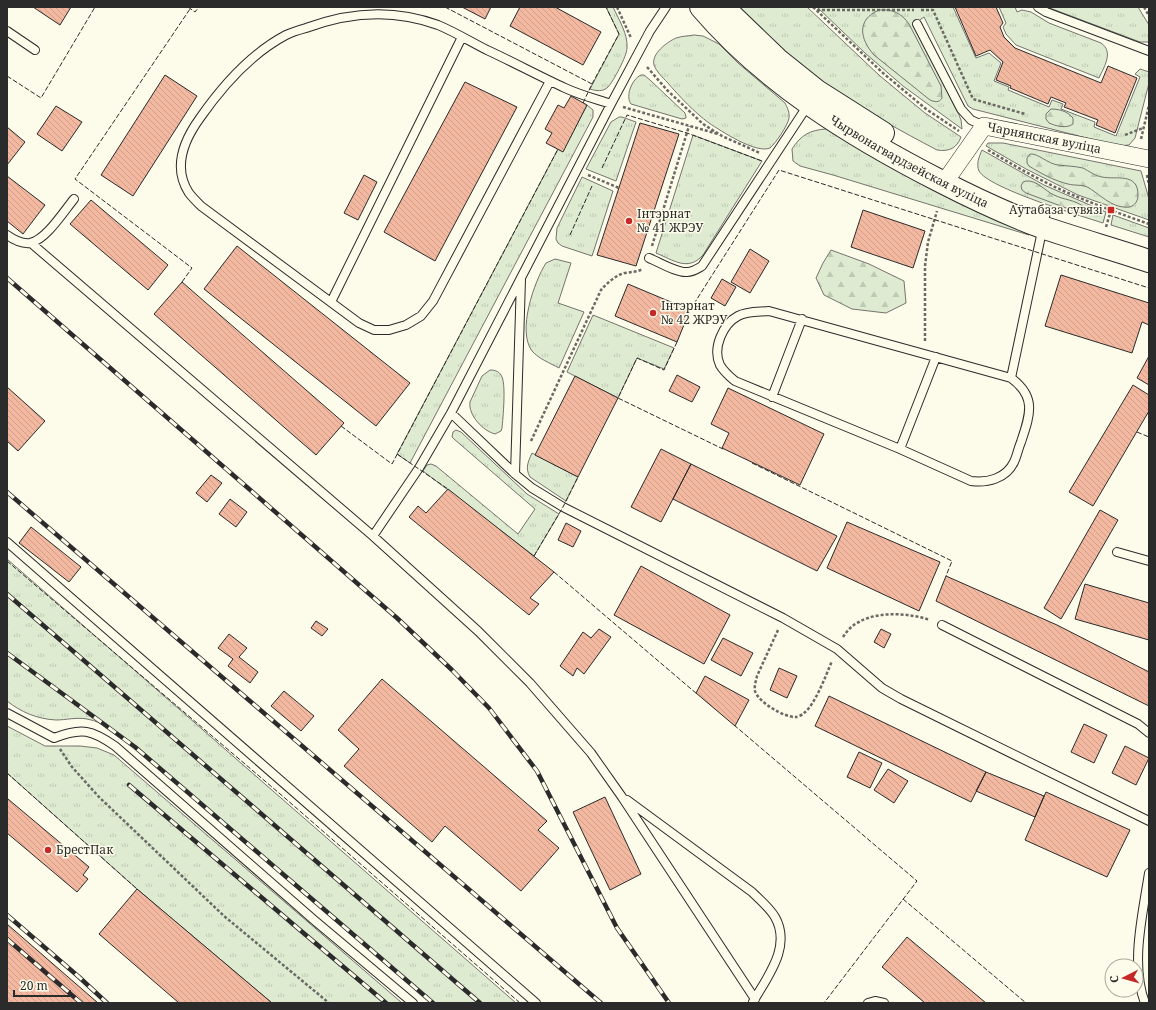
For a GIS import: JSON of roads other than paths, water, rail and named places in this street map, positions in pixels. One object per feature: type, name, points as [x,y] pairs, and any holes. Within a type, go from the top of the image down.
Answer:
[{"type":"main road","name":"Чырвонагвардзейская вуліца","points":[[701,7],[753,60],[782,84],[813,97]]},
{"type":"main road","name":"Чырвонагвардзейская вуліца","points":[[722,7],[777,60],[840,125],[907,164],[948,176],[991,206],[1044,219],[1105,231],[1149,246]]},
{"type":"main road","name":"Чырвонагвардзейская вуліца","points":[[1044,219],[1149,261]]},
{"type":"street","name":"Чарнянская вуліца","points":[[948,176],[984,126],[1149,159]]},
{"type":"lane","points":[[373,536],[419,468],[451,413],[611,104],[650,31],[666,7]]},
{"type":"lane","points":[[1038,7],[1046,12],[1149,51]]},
{"type":"lane","points":[[550,81],[433,300],[421,316],[406,326],[389,330],[374,330],[359,323],[201,206],[189,193],[181,178],[180,162],[183,146],[212,100],[234,75],[258,54],[287,35],[318,23],[350,16],[381,14],[410,16],[439,26],[462,37],[550,81],[566,89],[611,104]]},
{"type":"lane","points":[[917,24],[961,110],[971,120],[984,126]]},
{"type":"lane","points":[[7,32],[35,50]]},
{"type":"lane","points":[[331,302],[462,37]]},
{"type":"lane","points":[[649,258],[681,272],[695,270],[702,266],[813,97]]},
{"type":"lane","points":[[7,235],[21,243],[31,243],[48,231],[74,199]]},
{"type":"lane","points":[[1011,378],[1044,219]]},
{"type":"lane","points":[[31,243],[373,536],[478,631],[525,678],[591,753],[622,796],[754,1001],[777,959],[780,947],[780,933],[776,918],[766,905],[752,892],[622,796]]},
{"type":"lane","points":[[515,474],[522,277]]},
{"type":"lane","points":[[769,311],[1011,378],[1025,391],[1028,399],[1029,418],[1013,464],[999,477],[990,481],[980,482],[971,481],[900,449],[735,381],[726,374],[720,364],[717,352],[719,339],[726,326],[738,316],[752,312],[769,311]]},
{"type":"lane","points":[[772,397],[802,319]]},
{"type":"lane","points":[[900,449],[936,357]]},
{"type":"lane","points":[[451,413],[515,474],[532,488],[563,507],[783,618],[837,649],[882,688],[1149,821]]},
{"type":"lane","points":[[7,542],[536,1003]]},
{"type":"lane","points":[[1117,552],[1149,561]]},
{"type":"lane","points":[[942,625],[1138,724],[1149,733]]},
{"type":"lane","points":[[7,713],[54,738],[78,731],[92,732],[115,746],[314,920],[413,1003]]},
{"type":"lane","points":[[1145,1003],[1139,973],[1139,951],[1149,874]]},
{"type":"lane","points":[[868,1003],[875,1001],[884,1003]]},
{"type":"railway","points":[[7,278],[397,618],[452,670],[489,708],[537,771],[617,928],[669,1003]]},
{"type":"railway","points":[[7,492],[601,1003]]},
{"type":"railway","points":[[7,594],[480,1003]]},
{"type":"railway","points":[[7,653],[135,747],[433,1003]]},
{"type":"railway","points":[[129,785],[386,1003]]},
{"type":"railway","points":[[7,915],[107,1003]]},
{"type":"railway","points":[[7,939],[81,1003]]},
{"type":"place","name":"Аўтабаза сувязі","points":[[1111,210]]},
{"type":"place","name":"Інтэрнат № 41 ЖРЭУ","points":[[629,221]]},
{"type":"place","name":"Інтэрнат № 42 ЖРЭУ","points":[[653,313]]},
{"type":"place","name":"БрестПак","points":[[48,850]]}]
